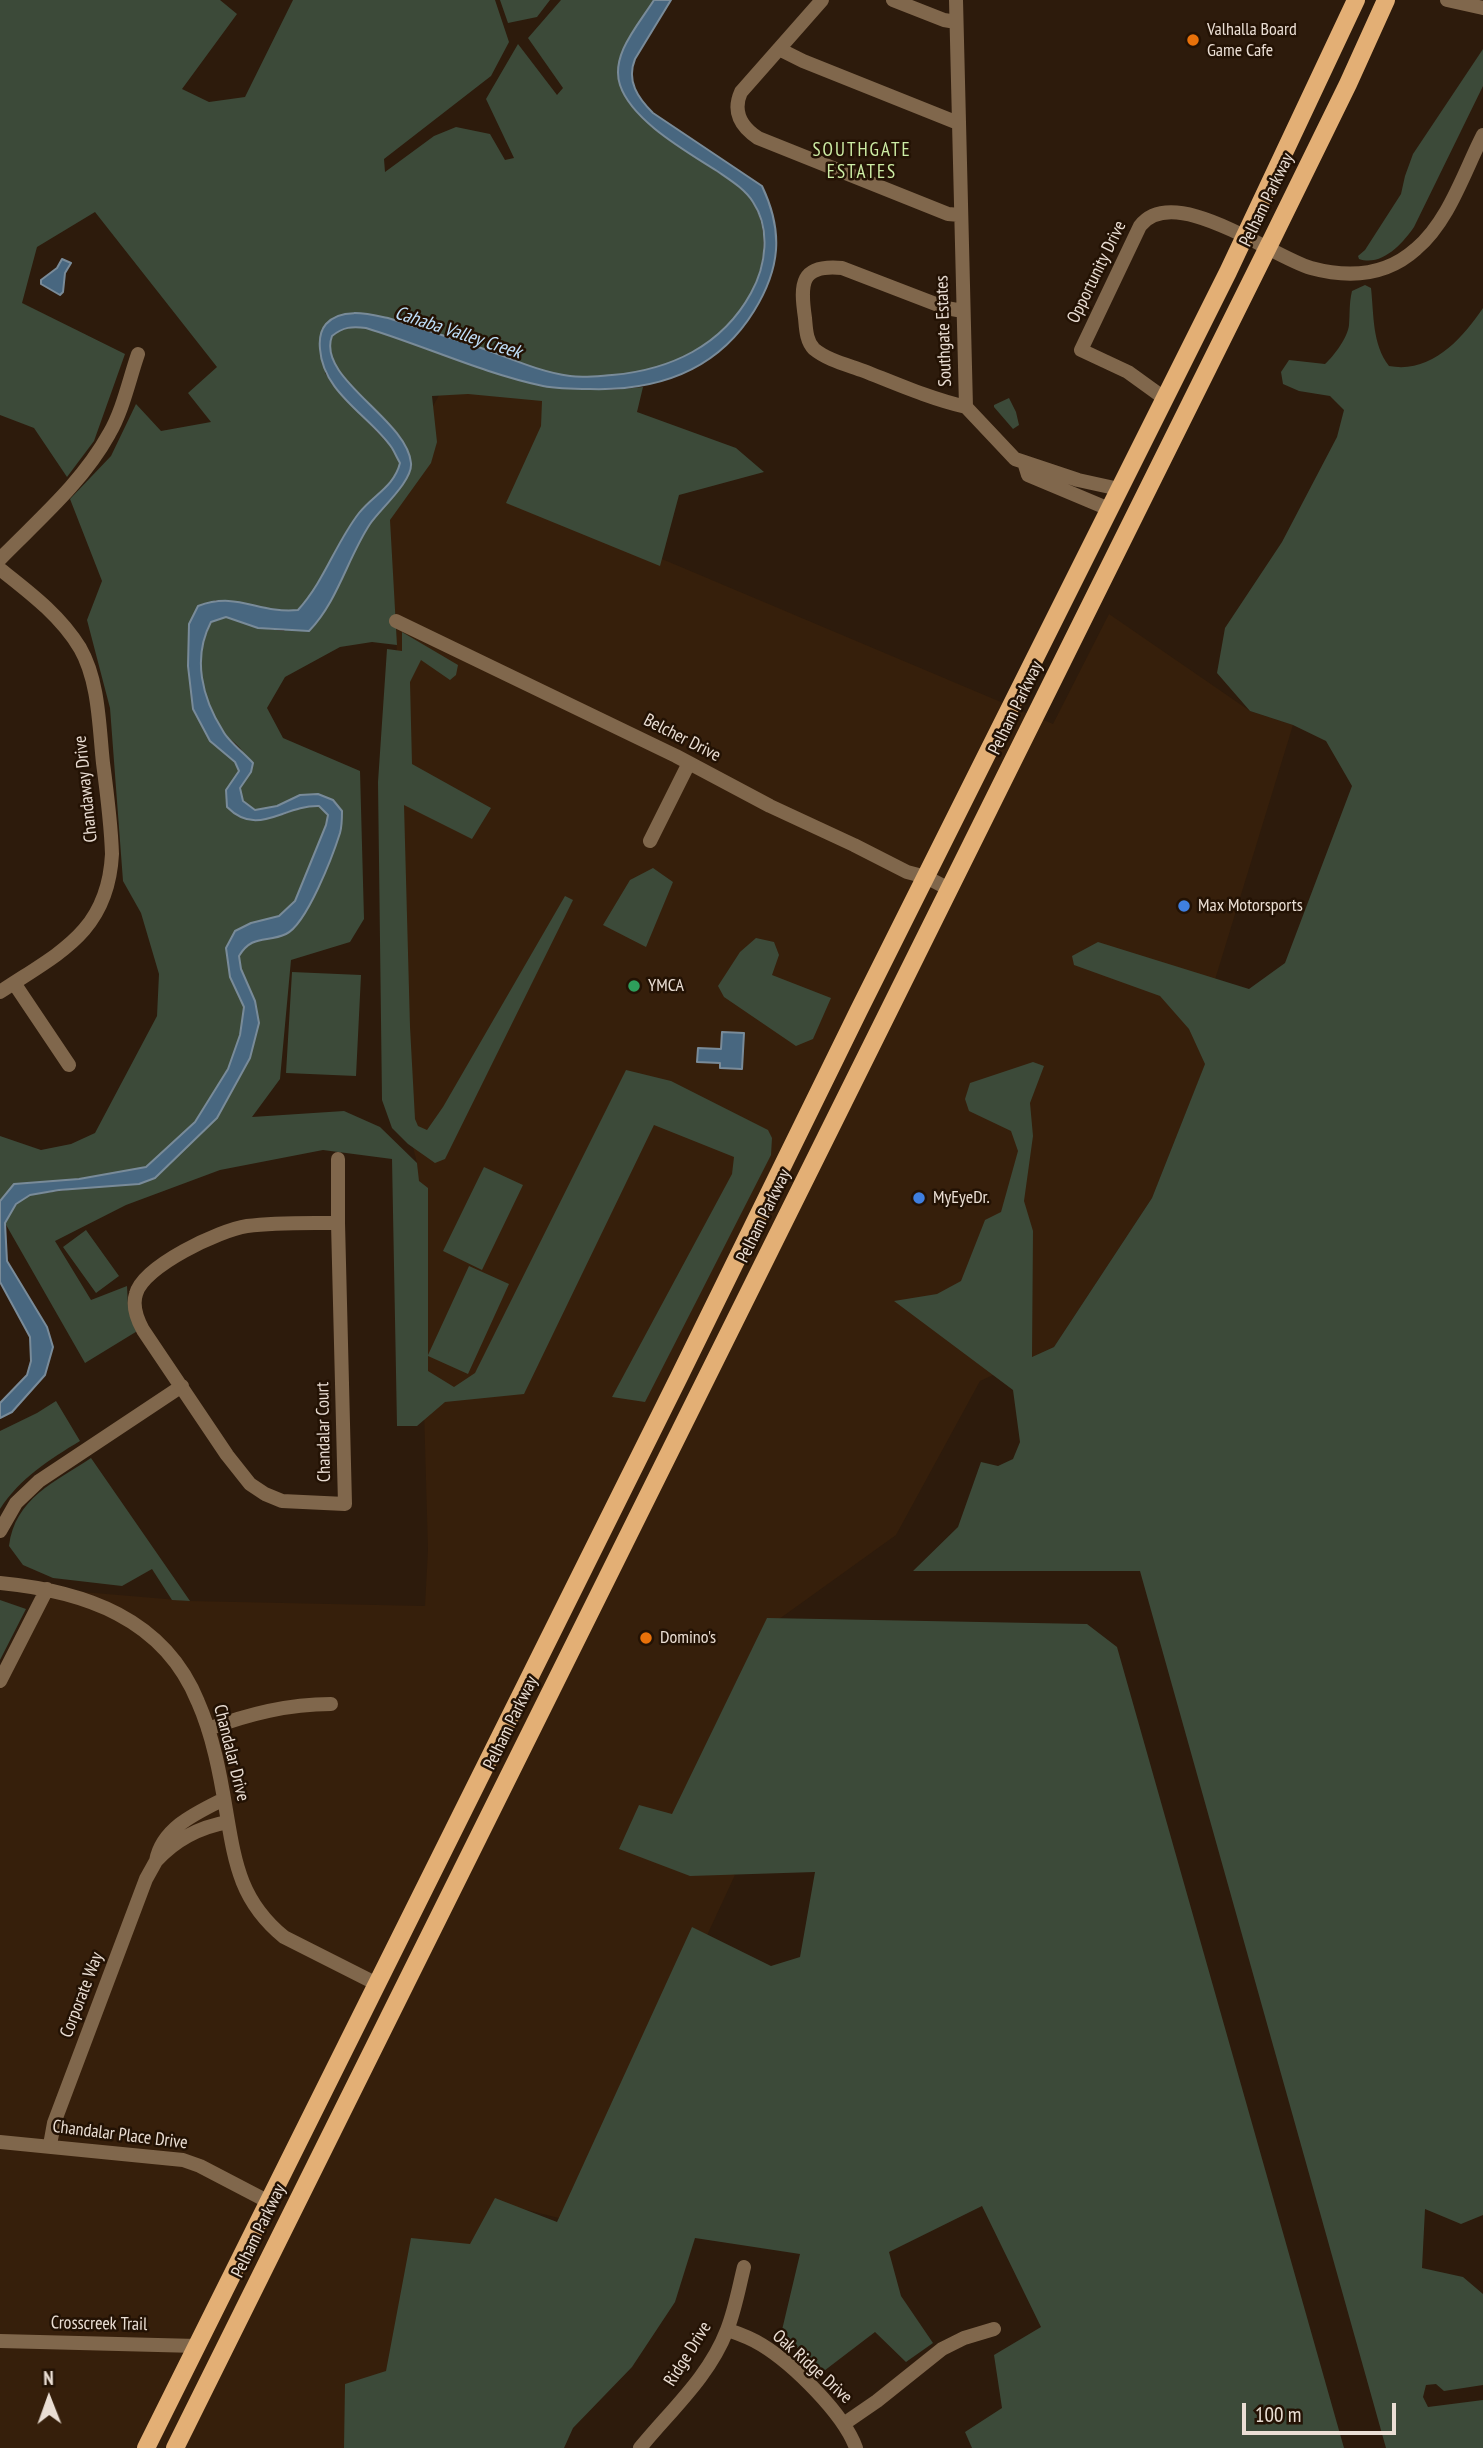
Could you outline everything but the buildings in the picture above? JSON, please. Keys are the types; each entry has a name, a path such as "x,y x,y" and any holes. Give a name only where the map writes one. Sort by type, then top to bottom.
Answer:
{"main road":[{"name":"Pelham Parkway","path":"146,2448 1245,236 1356,0"},
{"name":"Pelham Parkway","path":"175,2448 1267,248 1386,0"},
{"path":"1119,489 1141,500"},
{"path":"997,734 1020,747"},
{"path":"964,802 987,814"},
{"path":"901,929 923,942"},
{"path":"800,1130 828,1135"},
{"path":"653,1428 677,1438"},
{"path":"585,1564 608,1576"},
{"path":"522,1691 546,1702"},
{"path":"406,1926 430,1936"},
{"path":"377,1984 400,1995"},
{"path":"260,2219 282,2232"},
{"path":"197,2346 223,2352"}],"street":[{"path":"822,0 756,74 738,99 739,118 747,131 758,138 897,194 948,214 960,215"},
{"path":"893,0 956,22"},
{"name":"Southgate Estates","path":"956,0 966,407 1015,459 1078,480 1119,489"},
{"path":"1447,0 1483,8"},
{"path":"779,49 958,123"},
{"path":"1245,236 1309,267 1331,272 1356,274 1390,267 1417,249 1440,220 1483,135"},
{"name":"Opportunity Drive","path":"1164,398 1128,372 1081,350 1140,226 1157,214 1176,212 1245,236"},
{"path":"963,311 946,308 842,268 814,270 804,281 802,288 807,335 814,348 833,359 943,402 966,407"},
{"path":"0,559 65,494 95,458 114,425 138,354"},
{"name":"Southgate Estates","path":"1024,462 1028,475 1109,509"},
{"name":"Chandaway Drive","path":"0,569 56,617 81,650 96,702 112,854 108,885 91,922 65,949 0,992"},
{"name":"Belcher Drive","path":"396,621 689,763 770,806 907,872 926,877 949,889"},
{"path":"650,841 689,763"},
{"path":"14,983 69,1065"},
{"name":"Chandalar Court","path":"338,1159 345,1504 291,1503 273,1499 258,1490 227,1455 138,1320 135,1311 136,1292 144,1280 189,1247 227,1230 268,1224 338,1223"},
{"path":"0,1531 16,1503 32,1487 182,1386"},
{"name":"Chandalar Drive","path":"0,1583 47,1589 95,1602 125,1617 153,1639 183,1673 199,1702 208,1729 240,1878 249,1898 271,1926 284,1937 377,1984"},
{"path":"0,1681 47,1589"},
{"path":"208,1729 284,1706 331,1704"},
{"name":"Corporate Way","path":"50,2145 54,2123 162,1843 173,1829 224,1799"},
{"name":"Corporate Way","path":"156,1861 186,1836 203,1828 228,1822"},
{"name":"Chandalar Place Drive","path":"0,2142 183,2160 269,2202"},
{"name":"Ridge Drive","path":"640,2448 698,2381 727,2330 744,2267"},
{"path":"845,2423 942,2349 964,2338 993,2329"},
{"name":"Oak Ridge Drive","path":"727,2330 769,2349 845,2423 856,2448"},
{"name":"Crosscreek Trail","path":"0,2341 197,2346"}],"shaded area":[{"path":"465,348 567,387 515,497 1053,724 1109,614 1250,711 1293,725 1206,1009 1205,1065 1152,1198 1054,1347 980,1381 896,1535 775,1622 675,1833 735,1875 574,2222 500,2203 406,2448 0,2448 0,1686 47,1589 190,1601 425,1606 428,1550 417,1163 408,1128 396,621 383,497"}],"green space":[{"path":"0,0 220,0 237,14 182,89 209,102 245,97 293,0 495,0 509,42 491,76 384,159 385,172 434,136 456,127 490,134 505,160 514,158 486,99 518,44 557,95 563,88 528,38 561,0 654,0 625,47 620,86 706,164 750,197 762,226 763,249 760,271 751,293 739,313 723,331 686,357 630,374 586,377 560,374 475,346 330,319 325,373 391,447 400,463 397,471 388,485 350,525 316,586 298,610 215,600 188,666 193,710 210,741 235,762 239,771 226,790 227,808 283,815 303,806 319,806 328,816 326,825 295,901 279,916 251,923 230,977 244,1007 240,1035 228,1069 196,1122 146,1167 79,1179 15,1184 0,1201 0,1136 41,1150 71,1144 95,1133 157,1016 159,974 141,913 123,881 110,708 87,620 102,581 70,499 111,456 136,404 161,431 211,422 188,393 217,367 95,212 37,247 22,303 125,354 94,441 67,477 34,428 0,415"},
{"path":"500,0 550,0 537,17 508,23"},
{"path":"1483,49 1483,86 1414,227 1398,246 1384,257 1368,261 1359,259 1358,256 1365,250 1401,194 1413,154"},
{"path":"1365,285 1371,288 1379,348 1389,366 1418,365 1444,352 1483,308 1483,2215 1461,2224 1425,2209 1422,2268 1463,2277 1483,2294 1483,2385 1444,2391 1436,2384 1426,2385 1423,2397 1428,2407 1483,2400 1483,2448 1386,2448 1140,1571 913,1571 958,1527 981,1462 998,1466 1013,1459 1020,1442 1013,1390 894,1301 937,1294 961,1281 985,1220 1001,1212 1018,1151 1011,1131 969,1111 965,1099 970,1083 1033,1062 1044,1066 1030,1103 1033,1136 1024,1201 1033,1231 1032,1357 1054,1347 1152,1198 1205,1064 1189,1029 1160,996 1074,965 1072,956 1098,942 1249,989 1285,963 1352,786 1326,741 1293,725 1250,711 1217,673 1225,628 1282,542 1337,437 1344,410 1330,396 1299,391 1283,384 1281,372 1289,360 1325,364 1329,361 1348,330 1352,291"},
{"path":"352,326 577,389 643,387 637,412 736,448 764,472 679,495 660,566 506,503 541,426 542,401 468,394 432,396 437,442 431,463 390,520 397,645 372,642 340,647 285,677 267,708 283,738 360,771 364,919 350,942 291,960 280,1079 252,1117 344,1111 380,1127 417,1163 419,1181 428,1188 428,1355 469,1266 509,1284 468,1374 428,1356 428,1371 454,1387 475,1373 626,1070 671,1081 768,1130 772,1138 771,1155 645,1402 612,1397 732,1174 734,1157 654,1125 524,1394 445,1402 417,1426 397,1426 392,1159 323,1150 220,1170 126,1205 55,1241 91,1300 127,1286 128,1307 139,1330 85,1363 5,1223 16,1204 30,1195 154,1178 217,1118 255,1001 241,969 239,956 249,945 279,937 294,928 310,903 332,857 341,830 342,811 300,795 277,806 255,810 243,801 240,788 251,772 241,749 225,734 216,719 205,692 201,664 202,650 212,622 226,617 258,628 284,631 356,549 370,524 402,484 412,465 406,447 396,431 352,387 334,362 330,349 332,336 339,330"},
{"path":"1009,398 1019,425 1013,429 994,407"},
{"path":"402,632 458,665 456,675 450,680 421,660 410,682 412,764 491,808 472,839 404,805 410,1027 415,1119 418,1126 427,1130 443,1107 565,896 573,900 445,1159 435,1163 408,1144 392,1128 382,1100 378,782 387,649 402,651"},
{"path":"653,868 673,882 646,947 603,925 630,880"},
{"path":"756,938 774,942 779,955 772,975 831,998 813,1039 796,1046 724,997 718,986 740,952"},
{"path":"292,972 361,975 356,1076 286,1073"},
{"path":"484,1167 523,1185 482,1270 443,1251"},
{"path":"86,1230 119,1276 96,1293 63,1247"},
{"path":"56,1401 80,1441 26,1479 0,1509 0,1431"},
{"path":"91,1458 190,1601 172,1600 152,1569 122,1586 53,1578 23,1565 9,1546 19,1515 28,1503"},
{"path":"0,1600 26,1609 0,1660"},
{"path":"767,1618 1087,1624 1117,1647 1344,2448 972,2448 965,2432 1002,2408 994,2355 1041,2327 982,2206 889,2252 901,2296 933,2343 906,2362 875,2332 820,2374 782,2330 800,2254 695,2238 675,2302 632,2367 573,2428 564,2448 344,2448 345,2384 386,2371 411,2238 470,2244 495,2198 557,2222 692,1927 771,1966 800,1957 815,1872 690,1876 619,1849 639,1805 672,1814"}],"water":[{"path":"654,0 671,0 635,59 632,75 635,89 653,113 762,186 774,219 776,235 774,265 763,295 739,332 704,363 662,381 615,389 561,388 520,381 366,328 348,328 332,336 331,352 337,367 395,430 406,447 411,463 407,478 370,524 328,607 309,631 258,628 226,617 211,622 205,636 201,664 205,692 216,718 225,735 253,763 251,772 240,788 243,801 255,810 277,806 300,795 318,794 333,800 342,811 340,833 318,888 294,928 279,937 249,945 239,956 241,969 255,1001 259,1023 250,1058 217,1118 155,1178 139,1184 30,1195 16,1204 5,1223 7,1261 47,1327 53,1347 45,1375 12,1412 0,1418 0,1403 27,1375 31,1361 30,1337 0,1282 0,1201 14,1184 79,1179 146,1167 195,1122 228,1069 240,1035 244,1007 230,977 226,948 235,931 251,923 279,916 295,901 326,825 328,815 319,806 260,820 238,816 227,807 226,790 239,771 235,762 210,741 193,709 188,666 189,624 198,606 225,601 271,609 298,610 316,587 359,513 388,485 397,471 400,463 392,448 348,403 329,378 320,349 320,335 324,327 339,315 372,315 448,337 548,372 591,377 654,368 692,352 710,341 725,327 751,293 760,271 764,247 762,224 753,202 737,185 648,123 626,98 620,85 618,74 622,51"},
{"path":"62,259 71,263 65,273 63,292 60,295 41,284 41,280 57,268"},
{"path":"722,1032 744,1033 742,1069 720,1068 720,1063 697,1062 698,1048 721,1049"}],"place":[{"name":"Valhalla Board Game Cafe","path":"1193,40"},
{"name":"Max Motorsports","path":"1184,906"},
{"name":"YMCA","path":"634,986"},
{"name":"MyEyeDr.","path":"919,1198"},
{"name":"Domino's","path":"646,1638"}],"district":[{"name":"SOUTHGATE ESTATES","path":"862,162"}],"water label":[{"name":"Cahaba Valley Creek","path":"458,333"}]}
